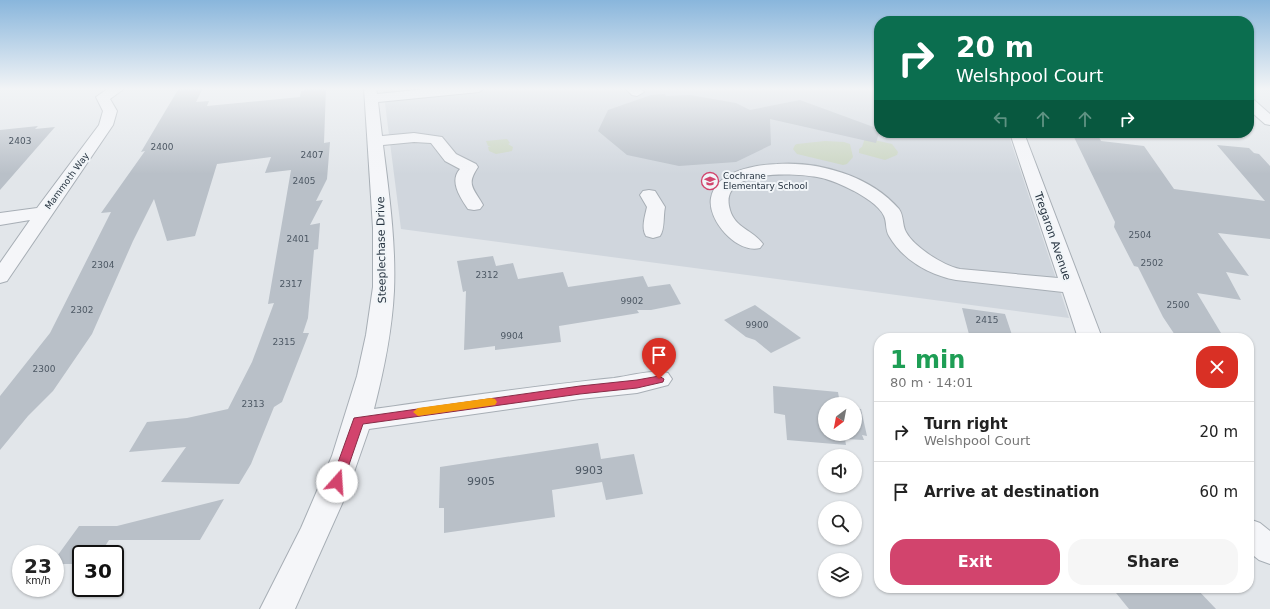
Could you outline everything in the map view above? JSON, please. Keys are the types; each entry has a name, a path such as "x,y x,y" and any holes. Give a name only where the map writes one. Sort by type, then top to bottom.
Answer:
{"street":[{"name":"Mammoth Way","path":"0,277 35,229 43,213 54,200 106,125 110,116"},
{"name":"Steeplechase Drive","path":"277,609 306,553 337,482 358,420 377,346 383,292 382,210 373,116"},
{"path":"375,142 423,136 437,140 443,151 453,161 470,167 463,175 462,181 474,205"},
{"name":"Tregaron Avenue","path":"1019,138 1088,333"},
{"path":"753,244 734,231 723,218 719,204 720,192 730,181 751,172 779,169 807,170 833,176 856,185 874,196 893,214 897,232 909,247 928,264 947,272 1071,286"},
{"path":"649,195 656,207 653,220 653,232"},
{"path":"0,219 43,213"},
{"path":"358,420 580,390 637,384 659,379"},
{"path":"1254,537 1270,550"}],"shaded area":[{"name":"Cochrane Elementary School","path":"387,116 874,116 874,138 1010,138 1069,318 401,229"}],"green space":[{"path":"865,138 892,144 898,152 897,155 885,160 859,153 859,149 862,147"},
{"path":"507,139 510,143 508,144 513,147 512,151 496,154 489,151 488,147 491,146 488,146 486,141"},
{"path":"825,141 844,142 850,144 853,157 847,164 843,165 797,154 793,149 797,144"}],"building":[{"path":"162,116 325,116 324,143 330,142 327,179 316,201 323,200 310,225 320,223 318,249 314,250 308,318 303,333 309,333 282,402 274,407 251,464 239,484 161,482 186,447 129,452 147,422 187,418 228,409 252,362 274,303 268,304 291,170 265,173 271,157 217,164 195,236 167,241 154,199 133,241 92,334 53,391 28,416 0,450 0,396 50,333 111,212 101,213 145,151 141,152"},
{"name":"Cochrane Elementary School","path":"605,116 845,116 874,127 874,138 878,138 876,143 770,119 771,145 736,162 679,166 627,155 598,131"},
{"path":"38,126 35,129 55,127 0,190 0,130"},
{"path":"1074,138 1100,138 1101,141 1144,146 1174,189 1265,201 1217,145 1249,148 1254,153 1259,154 1270,166 1270,239 1218,233 1249,276 1226,272 1241,300 1197,293 1221,333 1174,333 1163,317 1138,267 1134,266 1114,227 1115,222"},
{"path":"493,256 496,266 513,263 518,279 563,272 568,287 643,276 648,287 670,284 681,304 651,310 637,310 639,313 559,326 561,342 495,350 495,346 464,350 466,291 463,292 457,261"},
{"path":"755,305 801,338 771,353 755,340 746,337 724,320"},
{"path":"962,308 1005,314 1011,333 969,333"},
{"path":"773,386 838,392 839,397 818,397 818,441 845,441 846,445 787,440 785,415 774,413"},
{"path":"862,414 867,436 862,435"},
{"path":"598,443 601,459 634,454 643,494 606,500 602,482 552,490 555,517 444,533 444,508 439,508 440,467"},
{"path":"224,499 200,540 109,540 106,545 72,545 72,564 64,564 64,547 79,526 117,526"},
{"path":"1116,593 1201,593 1216,609 1129,609"}],"slow traffic":[{"path":"418,412 491,402"}],"place":[{"name":"Cochrane Elementary School","path":"710,181"}],"route":[{"path":"337,482 358,420 580,390 637,384 659,379"}]}
